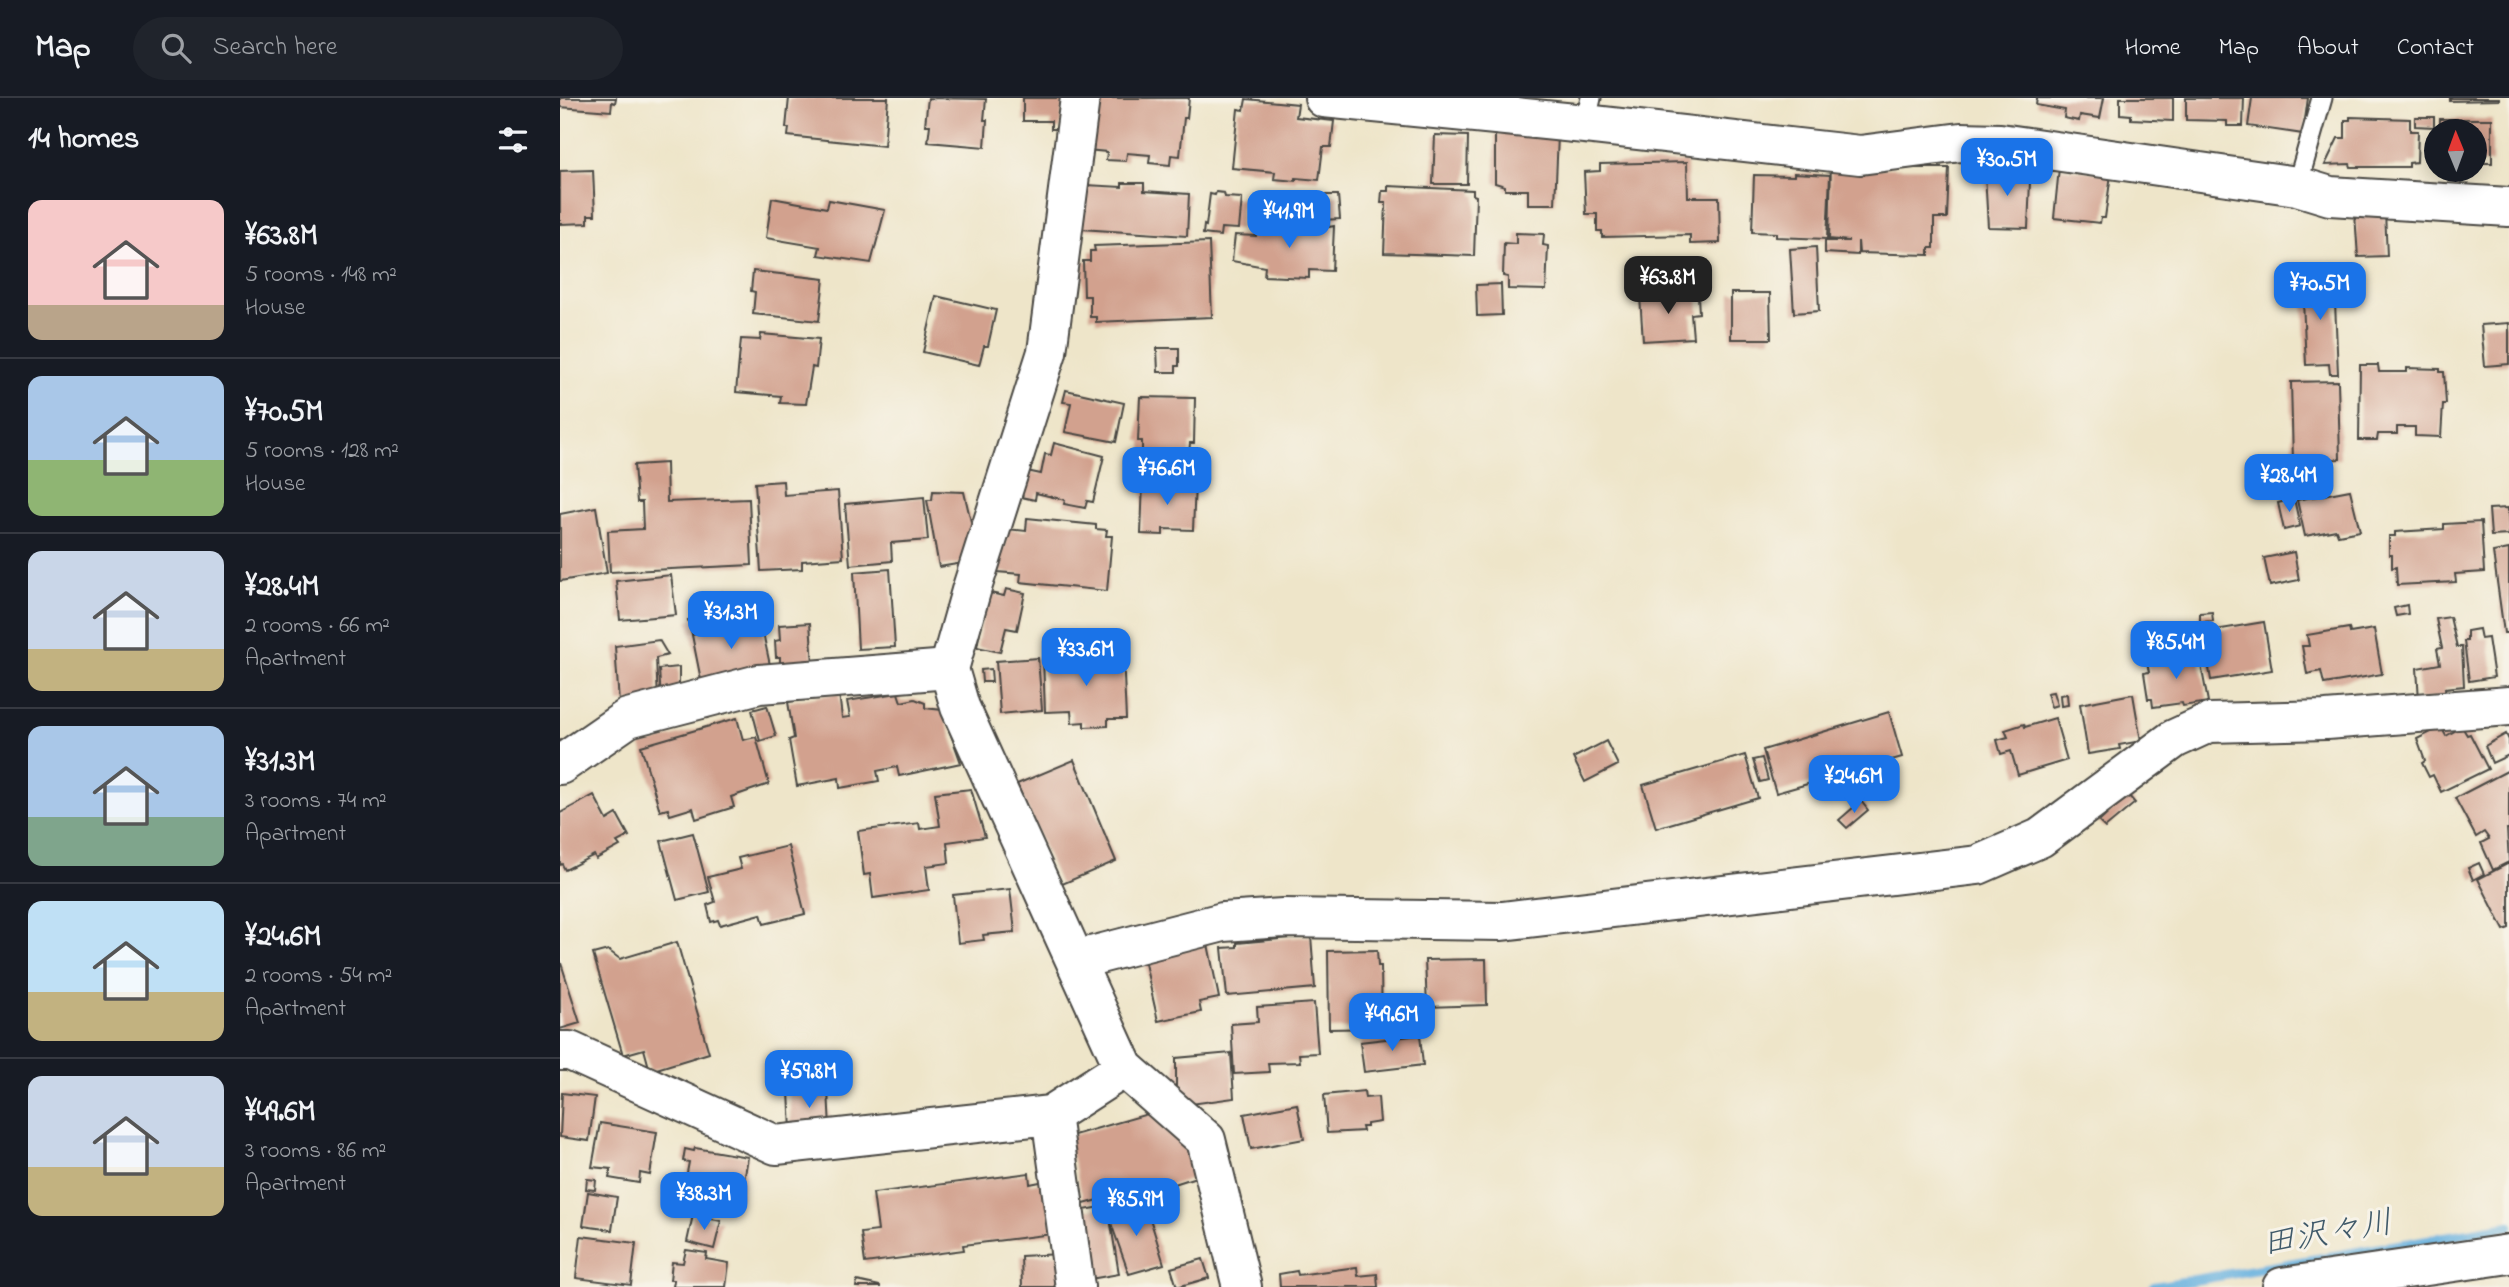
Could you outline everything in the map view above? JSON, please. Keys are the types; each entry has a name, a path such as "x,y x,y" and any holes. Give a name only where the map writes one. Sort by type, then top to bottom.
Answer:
{"street":[{"path":"1080,98 1048,352 971,591 949,669 960,707 1125,1068 1206,1140 1242,1287"},
{"path":"1324,98 1588,111 1860,155 1961,142 2000,143 2297,186 2330,196 2509,207"},
{"path":"560,765 628,718 759,684 949,669"},
{"path":"1076,960 1223,922 1283,918 1502,920 1978,865 2040,838 2174,739 2209,723 2326,720 2509,706"},
{"path":"560,1051 570,1051 776,1145 1051,1115 1125,1068"},
{"path":"1051,1115 1074,1287"},
{"path":"2283,1287 2509,1254"}],"lane":[{"path":"2297,186 2322,98"}],"building":[{"path":"560,98 616,98 615,103 612,102 611,111 560,107"},
{"path":"789,98 888,98 884,146 788,136 789,128 786,128"},
{"path":"928,98 986,99 985,147 928,142 930,125 925,125"},
{"path":"1023,98 1064,98 1060,129 1051,129 1051,121 1023,121"},
{"path":"1092,98 1189,98 1180,156 1171,155 1170,165 1149,163 1150,155 1127,153 1126,161 1106,160 1107,152 1087,150"},
{"path":"2037,98 2104,98 2100,118 2080,115 2079,121 2064,118 2065,110 2036,105"},
{"path":"2120,98 2173,98 2173,121 2131,119 2131,115 2120,114"},
{"path":"2186,98 2244,98 2243,126 2227,126 2227,121 2186,120"},
{"path":"2252,98 2308,98 2303,134 2248,126"},
{"path":"2450,98 2499,98 2499,100 2450,101"},
{"path":"1246,99 1298,104 1296,117 1334,121 1331,147 1323,147 1319,180 1274,179 1275,172 1232,168 1238,109 1244,110"},
{"path":"2350,117 2410,119 2410,131 2418,131 2417,162 2409,163 2409,167 2325,165 2338,138 2345,138 2345,120 2350,120"},
{"path":"2415,117 2434,117 2424,119 2424,126 2415,126"},
{"path":"2487,119 2492,119 2492,163 2487,163"},
{"path":"1503,124 1558,135 1555,204 1528,204 1528,190 1505,190 1505,186 1495,183 1495,135 1503,135"},
{"path":"1435,135 1468,136 1467,184 1433,184"},
{"path":"1687,162 1688,197 1719,197 1720,243 1690,244 1690,235 1602,237 1602,231 1597,231 1597,214 1586,214 1584,172 1600,171 1600,164"},
{"path":"1831,164 1865,168 1949,168 1947,218 1934,218 1934,248 1929,248 1929,255 1859,253 1858,241 1858,255 1825,253 1825,241 1849,241 1829,239"},
{"path":"1990,165 2009,165 2009,171 2026,170 2027,181 2030,181 2028,228 1988,227 1985,173 1991,172"},
{"path":"2059,168 2111,174 2105,218 2101,218 2100,223 2054,218"},
{"path":"593,170 595,215 588,215 588,223 560,224 560,171"},
{"path":"1794,173 1830,175 1827,239 1776,237 1776,233 1752,232 1754,175 1794,176"},
{"path":"1122,183 1144,183 1144,191 1189,194 1187,236 1081,229 1086,185 1122,187"},
{"path":"1388,186 1473,190 1473,195 1476,196 1474,256 1384,253 1386,203 1381,203 1382,191 1388,191"},
{"path":"1216,192 1224,193 1225,197 1242,198 1239,229 1221,228 1220,236 1203,234 1210,194 1215,195"},
{"path":"1319,195 1338,195 1340,219 1321,220"},
{"path":"772,198 827,208 829,200 885,210 871,263 818,255 820,247 766,238"},
{"path":"2385,212 2387,256 2358,257 2355,214"},
{"path":"1295,221 1328,223 1329,227 1334,226 1332,271 1309,270 1309,278 1264,276 1265,267 1232,261 1235,235 1256,236 1256,233 1263,234 1264,231 1294,233"},
{"path":"1516,233 1544,234 1543,245 1548,246 1546,290 1508,289 1508,277 1503,276 1504,243 1516,244"},
{"path":"1209,242 1212,317 1096,322 1096,317 1090,317 1090,296 1084,296 1083,261 1090,261 1090,251 1095,251 1094,246"},
{"path":"1816,247 1819,311 1794,313 1790,249"},
{"path":"753,271 824,279 819,321 753,314"},
{"path":"2312,275 2334,278 2338,374 2330,374 2329,364 2306,365 2302,279 2313,278"},
{"path":"1501,284 1502,315 1477,316 1476,285"},
{"path":"1689,292 1689,297 1698,296 1699,313 1691,314 1693,338 1643,341 1640,296"},
{"path":"1731,293 1770,293 1771,339 1731,339"},
{"path":"936,296 996,310 988,346 984,346 979,365 923,352"},
{"path":"2509,323 2509,364 2485,366 2481,325"},
{"path":"761,334 819,339 816,368 812,367 806,404 780,403 781,396 736,392 741,339 760,340"},
{"path":"1157,348 1179,348 1179,366 1176,366 1176,372 1158,372"},
{"path":"2360,365 2378,365 2379,372 2407,372 2407,368 2440,369 2440,372 2444,372 2446,404 2443,404 2441,437 2415,436 2415,427 2397,427 2397,434 2378,434 2377,440 2359,440"},
{"path":"2338,381 2340,459 2293,461 2291,382"},
{"path":"1066,390 1124,403 1116,442 1065,432 1071,403 1063,402"},
{"path":"1140,397 1195,398 1194,443 1190,443 1189,454 1142,454 1142,441 1138,441"},
{"path":"1054,443 1104,456 1093,502 1087,501 1085,508 1064,504 1065,500 1036,493 1035,500 1012,495 1017,469 1041,474 1045,454 1051,455"},
{"path":"666,463 667,502 749,499 752,565 610,572 608,531 643,529 642,502 637,502 634,465"},
{"path":"783,481 784,495 838,491 843,558 802,561 802,569 761,571 755,483"},
{"path":"1143,482 1195,483 1193,530 1163,529 1163,535 1141,534"},
{"path":"2350,490 2360,531 2338,535 2336,530 2305,536 2297,500"},
{"path":"933,491 964,492 976,543 975,561 939,567 927,500 932,500"},
{"path":"924,497 928,540 891,543 892,561 850,565 845,504"},
{"path":"2294,499 2300,526 2284,530 2278,503"},
{"path":"596,507 607,573 560,581 560,514"},
{"path":"2508,508 2509,535 2491,536 2489,509"},
{"path":"1027,518 1096,525 1096,529 1107,530 1106,536 1112,536 1107,591 1020,582 1021,574 997,572 1000,547 1005,548 1007,529 1026,531"},
{"path":"2481,522 2484,572 2455,574 2456,582 2397,585 2396,567 2392,568 2392,555 2389,555 2389,536 2395,536 2395,532 2444,529 2444,524"},
{"path":"2509,549 2509,633 2504,633 2493,552"},
{"path":"2294,552 2299,580 2270,586 2264,558"},
{"path":"890,569 895,647 858,649 854,572"},
{"path":"671,575 676,615 620,620 616,581"},
{"path":"1006,589 1025,593 1017,630 1006,628 1000,652 977,647 990,593 1004,596"},
{"path":"722,592 725,607 697,613 694,598"},
{"path":"2407,605 2408,614 2396,616 2394,608"},
{"path":"730,611 733,624 692,634 688,620"},
{"path":"2212,612 2213,621 2200,622 2200,613"},
{"path":"2450,617 2457,647 2462,647 2464,686 2445,688 2446,697 2419,700 2417,668 2440,664 2437,649 2442,648 2436,619"},
{"path":"760,619 770,665 702,685 692,635"},
{"path":"2264,622 2272,670 2211,680 2203,632"},
{"path":"810,623 813,664 780,666 780,657 776,657 775,641 780,640 779,625"},
{"path":"2349,628 2350,633 2374,629 2382,674 2324,684 2321,671 2307,674 2302,646 2309,646 2307,635"},
{"path":"2479,629 2481,639 2488,638 2494,677 2469,681 2464,641 2467,641 2467,631"},
{"path":"659,640 668,655 656,658 658,699 619,703 615,646"},
{"path":"1123,654 1126,719 1108,719 1108,726 1084,727 1084,722 1072,723 1071,711 1045,712 1043,658"},
{"path":"2176,654 2177,658 2199,654 2208,702 2153,707 2152,699 2148,699 2144,673 2149,672 2146,659"},
{"path":"1038,658 1042,710 1000,714 996,661"},
{"path":"679,667 679,695 661,700 659,669"},
{"path":"991,669 992,682 982,682 981,670"},
{"path":"2053,692 2057,705 2051,707 2047,693"},
{"path":"839,693 842,718 850,717 847,701 898,693 901,702 915,699 925,703 925,708 942,710 961,763 899,776 897,767 877,771 879,781 840,788 839,778 797,786 789,740 794,738 788,702"},
{"path":"2067,694 2068,705 2061,706 2060,695"},
{"path":"2133,694 2141,741 2119,745 2120,749 2088,754 2080,704"},
{"path":"767,706 776,736 760,741 752,710"},
{"path":"1889,712 1902,757 1776,793 1763,750"},
{"path":"737,718 743,740 756,737 769,784 731,797 734,807 696,819 693,808 670,815 668,809 660,811 641,746"},
{"path":"2055,718 2067,760 2018,775 2011,751 2001,754 1997,740 2008,737 2005,730"},
{"path":"2441,727 2446,736 2462,727 2467,735 2470,734 2488,769 2441,792 2433,775 2429,777 2422,763 2425,761 2417,739"},
{"path":"2506,734 2509,740 2509,755 2492,763 2485,746"},
{"path":"1606,741 1618,765 1585,782 1573,758"},
{"path":"1745,755 1758,798 1656,828 1643,785"},
{"path":"1762,758 1768,780 1760,782 1753,760"},
{"path":"1074,760 1116,861 1060,885 1017,784"},
{"path":"2509,770 2509,862 2493,870 2481,843 2489,839 2484,832 2476,837 2455,798"},
{"path":"971,789 985,837 947,842 949,863 926,866 929,890 873,898 870,874 864,875 858,831 919,823 920,829 940,826 935,793"},
{"path":"594,795 607,820 617,814 629,836 617,842 620,846 596,859 594,855 565,870 562,864 560,865 560,813"},
{"path":"2128,795 2135,803 2105,828 2099,822"},
{"path":"1861,801 1868,810 1847,828 1839,820"},
{"path":"693,833 709,892 677,900 661,841"},
{"path":"788,846 805,914 764,924 761,914 720,925 718,920 711,922 707,905 715,902 708,877 741,869 738,858"},
{"path":"2479,863 2484,874 2473,880 2468,868"},
{"path":"2509,863 2509,928 2504,930 2478,879"},
{"path":"1010,889 1015,932 983,935 984,940 958,943 953,895"},
{"path":"1311,936 1315,988 1227,996 1222,948 1237,947 1237,943"},
{"path":"677,942 709,1053 650,1071 644,1049 623,1055 593,954 608,950 620,959"},
{"path":"1208,944 1219,998 1199,1002 1201,1012 1158,1021 1144,959"},
{"path":"1377,950 1378,966 1381,966 1382,1028 1329,1029 1328,951"},
{"path":"1486,959 1487,1005 1427,1007 1425,960"},
{"path":"560,964 580,1023 560,1029"},
{"path":"1314,1003 1318,1053 1299,1054 1300,1062 1268,1063 1269,1072 1234,1074 1231,1024 1258,1022 1257,1007"},
{"path":"1420,1035 1423,1065 1364,1072 1360,1042"},
{"path":"1231,1053 1234,1098 1191,1104 1176,1094 1176,1058"},
{"path":"828,1090 830,1128 791,1130 789,1092"},
{"path":"1364,1091 1365,1098 1378,1097 1380,1122 1367,1124 1367,1127 1362,1127 1363,1131 1327,1133 1324,1095"},
{"path":"562,1093 595,1097 589,1141 560,1137"},
{"path":"1297,1104 1304,1139 1251,1149 1244,1114"},
{"path":"1151,1113 1190,1149 1199,1176 1159,1189 1157,1184 1084,1204 1067,1137"},
{"path":"600,1123 657,1132 650,1175 640,1173 639,1183 609,1178 611,1169 592,1167"},
{"path":"695,1148 748,1157 741,1199 687,1190 689,1162 683,1161 685,1149 694,1151"},
{"path":"1029,1173 1030,1184 1045,1181 1053,1234 963,1245 964,1250 865,1263 861,1233 878,1231 873,1193"},
{"path":"587,1179 596,1180 595,1190 586,1189"},
{"path":"588,1192 617,1197 612,1230 583,1226"},
{"path":"1135,1201 1139,1214 1148,1212 1164,1264 1129,1274 1108,1209"},
{"path":"1108,1206 1119,1274 1090,1279 1078,1211"},
{"path":"693,1215 721,1221 714,1249 687,1242"},
{"path":"581,1236 636,1243 631,1285 576,1278"},
{"path":"686,1250 707,1253 706,1259 729,1263 726,1287 673,1287 674,1280 670,1280 672,1262 683,1263"},
{"path":"1060,1254 1062,1287 1022,1287 1021,1256"},
{"path":"1203,1259 1209,1278 1177,1287 1171,1268"},
{"path":"1357,1267 1358,1276 1377,1274 1378,1287 1280,1287 1279,1274 1297,1271 1298,1275"},
{"path":"857,1281 880,1286 880,1287 856,1287"}],"waterway":[{"name":"田沢々川","path":"2154,1287 2509,1226"}]}
